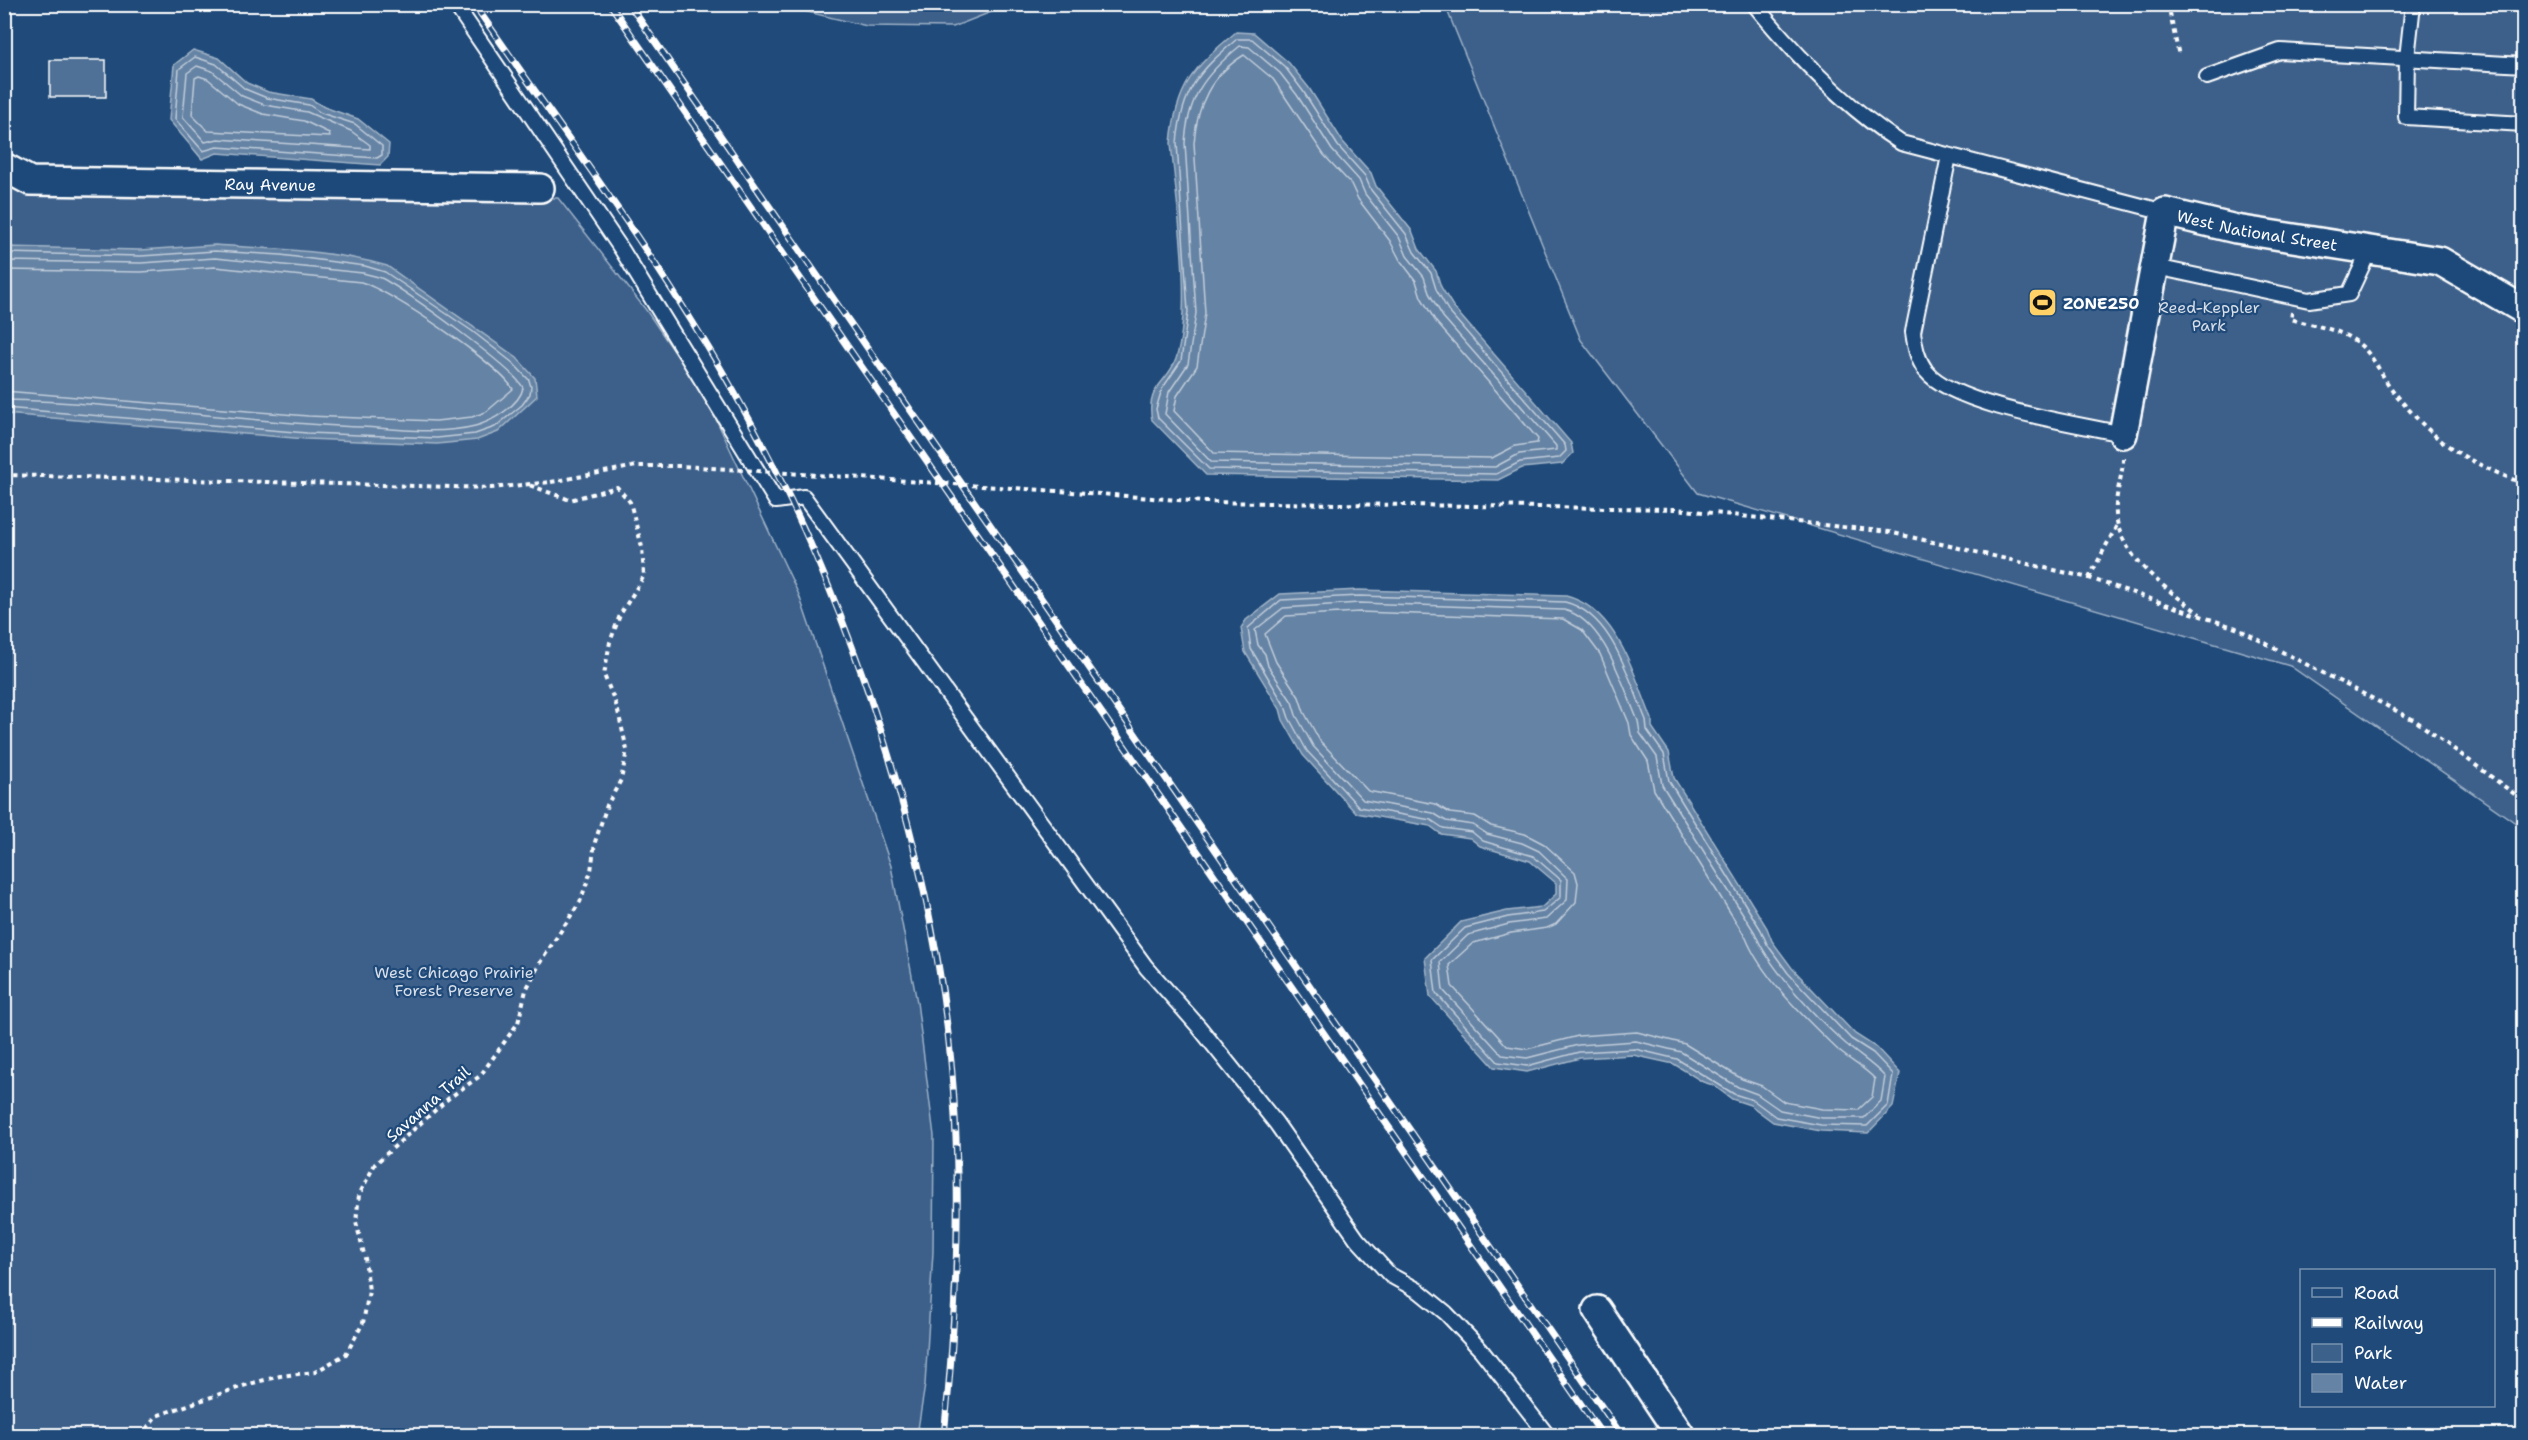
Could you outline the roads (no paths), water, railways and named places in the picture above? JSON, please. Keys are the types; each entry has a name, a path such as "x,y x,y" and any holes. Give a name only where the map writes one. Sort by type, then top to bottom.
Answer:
{"street":[{"name":"Ray Avenue","path":"4,167 30,181 540,188"},
{"name":"West National Street","path":"2123,434 2165,212 2236,229 2440,261 2523,310"},
{"path":"1597,1310 1681,1436"}],"lane":[{"path":"455,4 622,250 776,501 804,497 1146,967 1199,1027 1276,1124 1357,1239 1390,1275 1419,1291 1446,1312 1481,1350 1548,1436"},
{"path":"1754,4 1795,55 1871,123 1901,143 2165,212"},
{"path":"2413,4 2407,58 2406,117 2523,124"},
{"path":"2207,77 2280,51 2523,64"},
{"path":"1949,156 1913,332 1916,353 1927,372 1945,386 1971,398 2123,434"},
{"path":"2156,267 2309,300 2349,294 2370,249"}],"water":[{"path":"1236,32 1254,33 1289,63 1309,88 1343,142 1371,173 1376,186 1412,231 1419,249 1436,271 1441,287 1454,308 1571,443 1573,453 1562,464 1522,468 1498,480 1206,475 1152,420 1151,409 1154,393 1176,359 1183,311 1182,253 1171,143 1173,123 1182,92 1189,80 1208,57"},
{"path":"193,50 219,58 247,83 268,92 311,99 324,107 358,119 389,144 388,157 380,165 217,153 202,159 169,120 174,65"},
{"path":"215,245 323,253 387,266 517,358 535,378 537,396 498,432 477,440 437,444 306,439 5,414 5,247 141,250"},
{"path":"1359,590 1566,596 1584,603 1599,615 1622,646 1631,665 1652,719 1652,727 1669,752 1674,778 1767,928 1772,941 1792,968 1855,1034 1877,1048 1900,1073 1893,1107 1868,1133 1821,1131 1773,1122 1750,1105 1732,1099 1713,1085 1703,1082 1674,1064 1633,1055 1580,1058 1527,1072 1494,1067 1430,996 1425,958 1461,922 1507,911 1542,907 1556,894 1556,883 1530,861 1480,846 1470,838 1441,834 1430,826 1356,813 1303,755 1283,720 1280,709 1245,652 1241,628 1246,620 1280,594"}],"railway":[{"path":"474,4 642,244 674,292 734,392 777,473 817,560 853,650 885,742 911,837 932,931 947,1025 955,1117 956,1276 944,1436"},
{"path":"610,4 1603,1436"},
{"path":"629,4 1622,1436"}],"place":[{"name":"ZONE250","path":"2042,303"}],"park label":[{"name":"Reed-Keppler Park","path":"2209,316"},
{"name":"West Chicago Prairie Forest Preserve","path":"454,981"}]}
